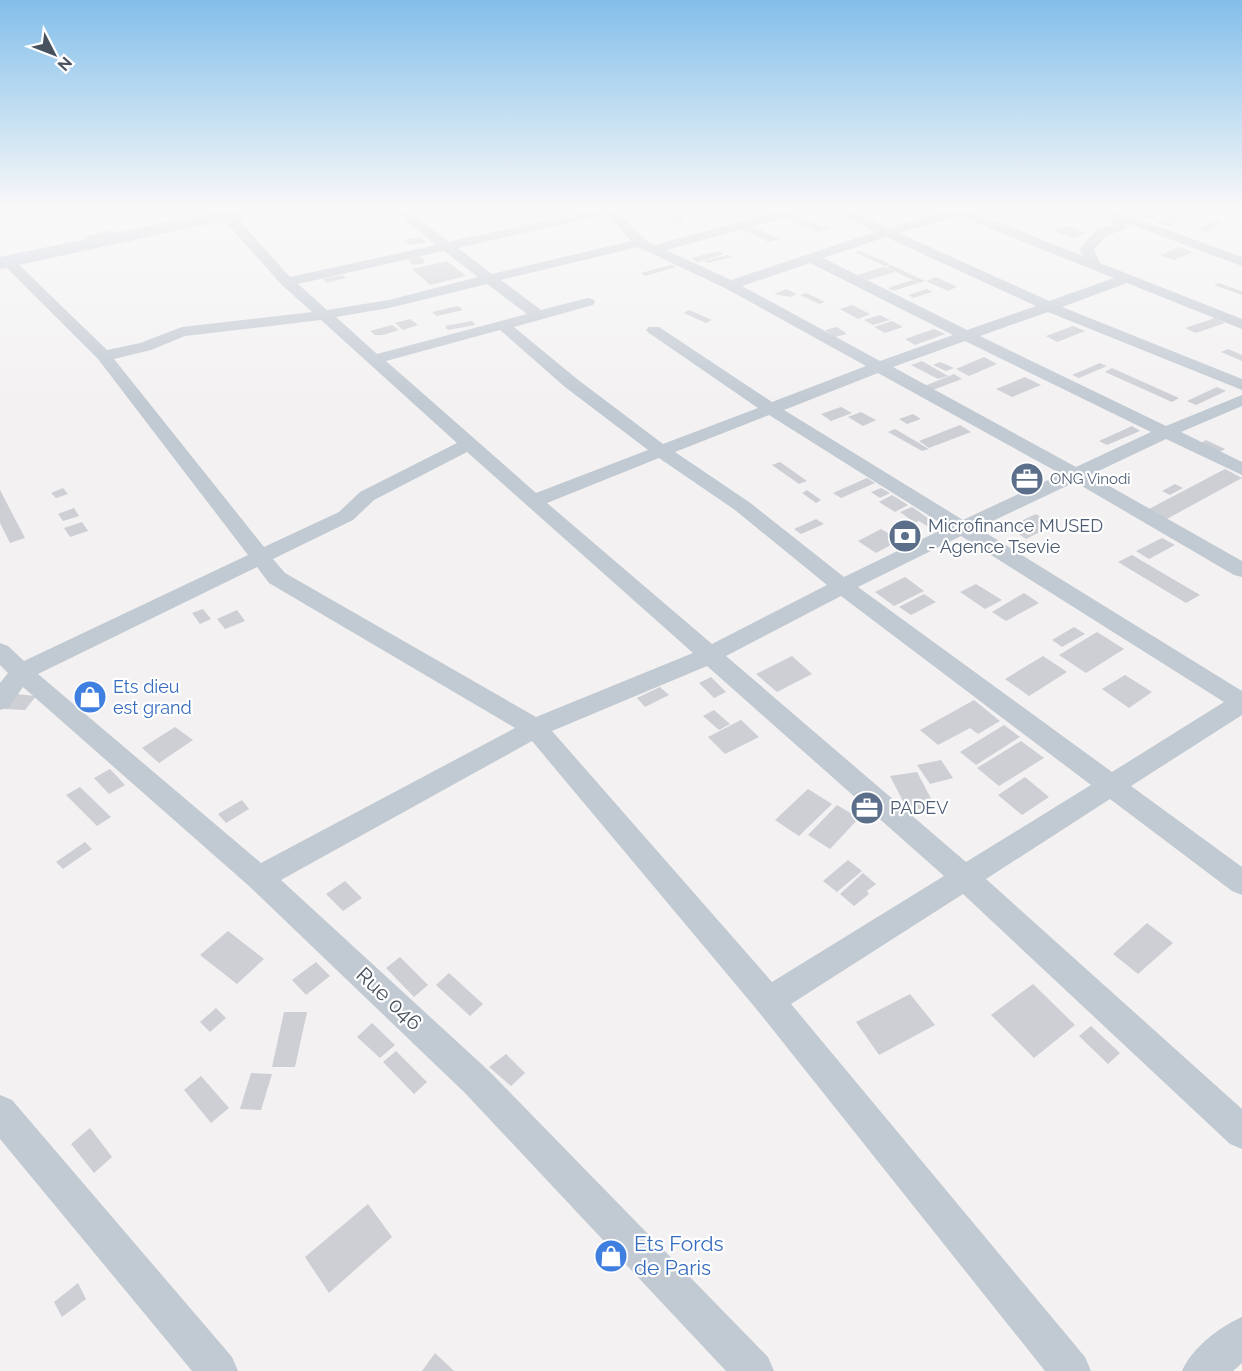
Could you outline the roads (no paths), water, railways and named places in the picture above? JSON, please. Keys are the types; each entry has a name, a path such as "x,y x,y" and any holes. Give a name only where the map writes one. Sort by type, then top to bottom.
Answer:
{"street":[{"path":"17,275 104,356 277,578 534,728 769,1001 1071,1371"},
{"path":"281,275 533,501 964,878 1242,1132"},
{"path":"287,282 318,275"},
{"path":"485,275 539,316"},
{"path":"104,356 145,347 182,332 323,315 389,304 505,275"},
{"path":"709,275 1075,474 1242,570"},
{"path":"730,285 760,275"},
{"path":"846,275 1164,433 1242,469"},
{"path":"981,275 1050,307 1242,385"},
{"path":"1116,275 1242,324"},
{"path":"533,501 878,368 1126,279"},
{"path":"374,360 588,302"},
{"path":"504,326 571,383 661,451 742,506 842,586 1242,883"},
{"path":"654,330 771,409 964,527 1242,703 769,1001"},
{"path":"259,878 534,728 710,654 842,586 1075,474 1242,400"},
{"path":"0,701 10,662 259,556 345,516 367,496 469,444"},
{"name":"Rue 046","path":"10,662 259,878 477,1082 754,1371"},
{"path":"0,1112 218,1371"},
{"path":"1202,1371 1242,1337"}],"place":[{"name":"ONG Vinodi","path":"1027,479"},
{"name":"Microfinance MUSED - Agence Tsevie","path":"905,536"},
{"name":"Ets dieu est grand","path":"90,697"},
{"name":"PADEV","path":"867,808"},
{"name":"Ets Fords de Paris","path":"611,1256"}]}
